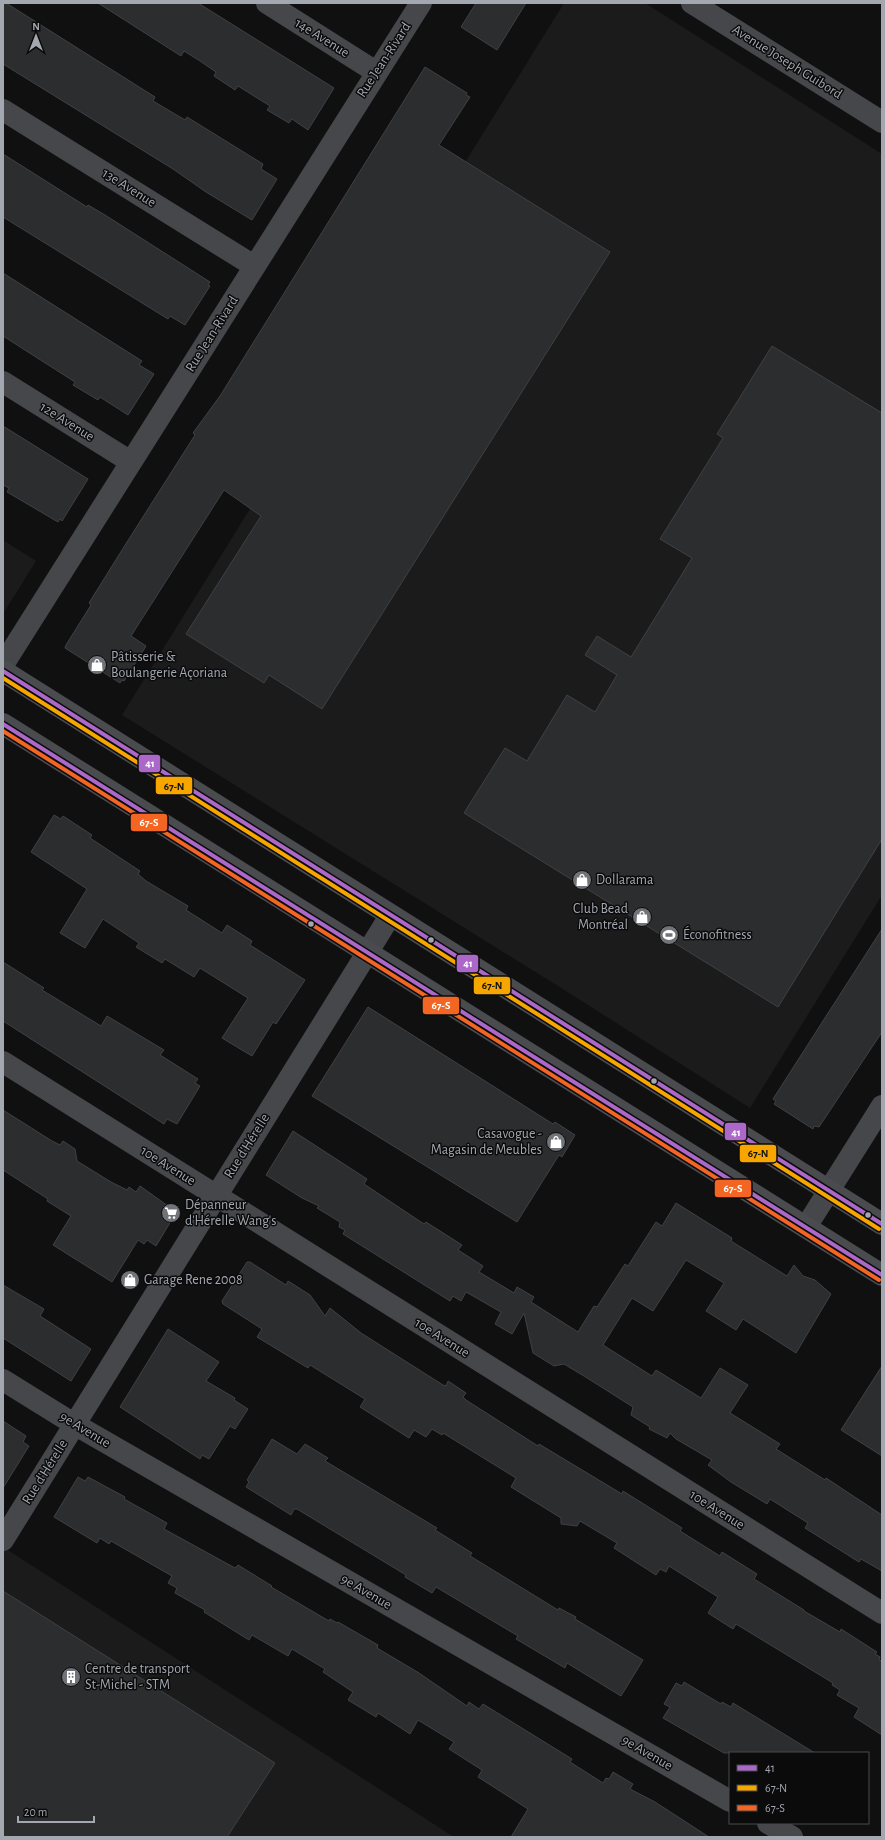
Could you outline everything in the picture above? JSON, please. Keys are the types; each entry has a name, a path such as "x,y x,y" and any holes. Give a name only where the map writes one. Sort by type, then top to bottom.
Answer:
{"main road":[{"path":"3,671 390,916 882,1224"},
{"path":"3,724 882,1275"}],"street":[{"name":"14e Avenue","path":"267,3 376,72"},
{"name":"Rue Jean-Rivard","path":"3,666 376,72 421,3"},
{"name":"Avenue Joseph Guibord","path":"692,3 882,122"},
{"name":"13e Avenue","path":"3,110 254,266"},
{"name":"12e Avenue","path":"3,382 131,462"},
{"name":"Rue d'Hérelle","path":"3,1540 390,916"},
{"name":"10e Avenue","path":"3,1062 882,1613"},
{"path":"806,1228 882,1106"},
{"name":"9e Avenue","path":"3,1380 74,1424 729,1800"},
{"path":"770,1824 792,1837"}],"shaded area":[{"path":"564,3 645,3 882,154 882,895 750,1108 558,986 122,715"},
{"path":"3,540 36,561 3,614"},
{"name":"Centre de transport St-Michel - STM","path":"3,1547 454,1837 3,1837"}],"building":[{"path":"3,3 6,3 155,97 153,101 185,120 187,117 263,164 261,169 277,179 252,220 206,192 173,169 3,64"},
{"path":"98,3 198,3 334,88 308,130 292,119 289,123 267,110 270,106 238,86 235,90 214,76 216,72 200,61 184,51 181,56"},
{"path":"476,3 526,3 497,50 461,27"},
{"path":"425,67 467,93 466,95 470,97 439,145 610,252 322,709 269,675 264,683 186,634 261,516 224,490 131,636 146,646 124,681 122,680 120,683 65,648 66,645 91,605 89,603 195,435 193,433 220,396"},
{"path":"3,154 87,207 88,205 105,215 210,282 208,285 210,286 185,325 170,316 168,319 3,217"},
{"path":"3,273 142,361 139,365 154,374 128,415 100,397 98,400 73,385 75,382 3,336"},
{"path":"772,346 882,413 882,839 778,1007 464,813 505,748 527,761 567,695 595,712 617,675 585,655 597,636 631,657 692,558 660,539 723,438 717,434"},
{"path":"3,426 88,479 62,521 60,519 58,522 7,492 9,488 3,485"},
{"path":"54,815 61,819 63,816 92,835 90,838 140,871 138,874 146,881 188,906 186,910 222,933 227,925 252,941 250,945 305,980 276,1024 273,1022 252,1056 222,1038 248,998 200,968 194,977 165,959 162,963 136,947 139,943 103,919 85,948 60,933 87,889 31,852"},
{"path":"882,929 882,1032 819,1127 814,1126 813,1129 774,1104 776,1101 773,1099"},
{"path":"3,962 44,988 42,990 101,1026 107,1016 164,1050 160,1055 198,1079 195,1083 200,1086 177,1124 167,1119 164,1124 3,1021"},
{"path":"368,1007 553,1124 555,1122 575,1135 562,1157 559,1155 517,1222 312,1096"},
{"path":"3,1110 52,1141 60,1145 63,1141 75,1149 77,1161 111,1182 127,1190 129,1187 136,1192 140,1186 168,1206 171,1221 156,1246 147,1240 144,1244 138,1240 112,1282 53,1245 71,1216 3,1170"},
{"path":"293,1131 367,1179 364,1184 424,1224 426,1222 462,1245 458,1250 483,1266 479,1272 514,1293 517,1287 534,1297 531,1302 578,1332 594,1306 597,1307 625,1264 628,1266 656,1222 662,1226 676,1203 732,1238 731,1241 787,1276 794,1265 803,1276 815,1280 831,1294 796,1353 743,1319 736,1330 706,1311 724,1283 686,1260 653,1311 632,1298 603,1345 652,1376 656,1370 701,1398 720,1368 748,1385 730,1413 780,1444 776,1449 825,1480 826,1478 882,1515 882,1571 861,1559 859,1562 805,1528 808,1523 770,1499 767,1504 731,1482 708,1465 712,1460 676,1439 670,1433 667,1438 649,1429 650,1427 631,1415 633,1407 584,1376 564,1364 554,1366 533,1353 524,1313 512,1334 495,1324 501,1312 466,1292 461,1301 453,1296 450,1301 343,1234 345,1230 339,1227 340,1222 317,1208 319,1206 302,1198 266,1175"},
{"path":"247,1262 250,1262 286,1285 288,1281 310,1295 325,1316 330,1308 361,1333 443,1385 446,1386 448,1381 466,1393 463,1397 466,1400 538,1446 539,1444 622,1494 623,1491 682,1528 680,1531 720,1556 722,1552 757,1574 754,1579 804,1611 840,1632 841,1629 877,1652 875,1654 880,1657 879,1660 882,1661 882,1735 854,1717 859,1708 837,1695 840,1690 832,1685 833,1683 736,1624 733,1629 708,1613 718,1597 669,1566 666,1572 660,1569 656,1575 614,1548 617,1543 580,1521 577,1526 561,1524 561,1518 511,1487 516,1478 443,1433 442,1435 432,1429 426,1437 414,1430 409,1438 360,1407 365,1399 310,1365 308,1368 257,1337 262,1329 223,1304 222,1301"},
{"path":"3,1285 44,1309 40,1316 91,1349 71,1381 3,1338"},
{"path":"168,1329 219,1362 206,1381 235,1398 234,1400 248,1409 235,1429 230,1426 209,1459 202,1455 200,1459 120,1407"},
{"path":"882,1366 882,1456 841,1430"},
{"path":"3,1421 26,1436 23,1442 29,1446 3,1488"},
{"path":"272,1439 297,1454 305,1444 328,1458 325,1461 437,1528 435,1530 472,1553 470,1556 558,1610 559,1608 576,1617 575,1619 643,1660 621,1696 567,1663 565,1668 516,1639 518,1636 436,1587 432,1593 405,1577 406,1575 297,1509 294,1509 291,1515 246,1487 249,1482 247,1480"},
{"path":"78,1477 85,1481 88,1477 125,1497 124,1499 167,1523 164,1529 235,1568 238,1565 272,1586 271,1587 329,1621 330,1619 337,1623 338,1622 378,1645 377,1648 419,1673 467,1706 469,1702 479,1709 483,1704 572,1759 570,1762 603,1783 606,1778 609,1779 613,1772 633,1784 630,1789 655,1802 709,1837 511,1837 528,1809 478,1777 482,1770 449,1749 454,1742 418,1720 410,1734 378,1713 376,1717 348,1700 353,1692 323,1672 325,1669 292,1649 288,1656 252,1635 249,1640 204,1612 205,1610 175,1593 177,1588 168,1583 172,1576 111,1541 109,1544 100,1538 97,1543 54,1517"},
{"name":"Centre de transport St-Michel - STM","path":"3,1591 275,1763 227,1837 3,1837"},
{"path":"684,1682 721,1704 722,1702 731,1707 733,1703 813,1752 724,1753 663,1718 670,1707 664,1704 676,1683 682,1686"}],"transit line":[{"name":"41","path":"3,671 882,1224"},
{"name":"67-N","path":"3,678 879,1229"},
{"name":"41","path":"3,724 882,1275"},
{"name":"67-S","path":"3,731 879,1280"}],"place":[{"name":"Pâtisserie & Boulangerie Açoriana","path":"97,665"},
{"name":"Dollarama","path":"582,880"},
{"name":"Club Bead Montréal","path":"642,917"},
{"name":"Éconofitness","path":"669,935"},
{"name":"Casavogue - Magasin de Meubles","path":"556,1142"},
{"name":"Dépanneur d'Hérelle Wang's","path":"171,1213"},
{"name":"Garage Rene 2008","path":"130,1280"},
{"name":"Centre de transport St-Michel - STM","path":"71,1677"}]}
